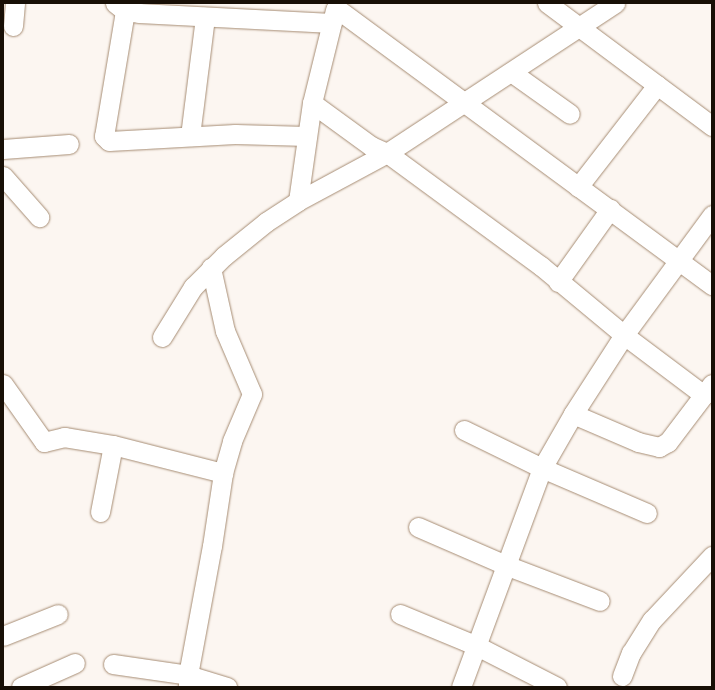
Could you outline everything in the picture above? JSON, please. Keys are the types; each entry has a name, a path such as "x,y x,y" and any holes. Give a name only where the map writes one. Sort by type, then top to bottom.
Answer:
{"street":[{"path":"13,26 16,3"},
{"path":"547,3 712,126"},
{"path":"162,337 193,287 211,268 248,236 298,201 387,153 615,3"},
{"path":"308,136 190,136 113,142 104,136 120,7 205,17 335,11 610,210 680,258 712,284"},
{"path":"298,201 312,103 335,11"},
{"path":"190,136 205,17"},
{"path":"511,72 570,114"},
{"path":"578,187 657,85"},
{"path":"312,103 371,146 387,153 541,266 558,282 624,335 708,389 668,442 659,447 645,444 573,414"},
{"path":"3,149 68,144"},
{"path":"3,176 39,217"},
{"path":"558,282 610,210"},
{"path":"461,687 475,645 508,566 542,468 573,414 624,335 712,215"},
{"path":"188,681 212,546 223,473 232,441 252,394 226,337 211,268"},
{"path":"3,384 44,442 64,437 113,445 223,473"},
{"path":"464,430 542,468 646,512"},
{"path":"100,512 113,445"},
{"path":"418,527 508,566 600,601"},
{"path":"622,676 631,653 652,620 712,556"},
{"path":"3,636 58,614"},
{"path":"400,614 475,645 557,687"},
{"path":"21,687 75,663"},
{"path":"113,664 188,681 227,687"}]}
